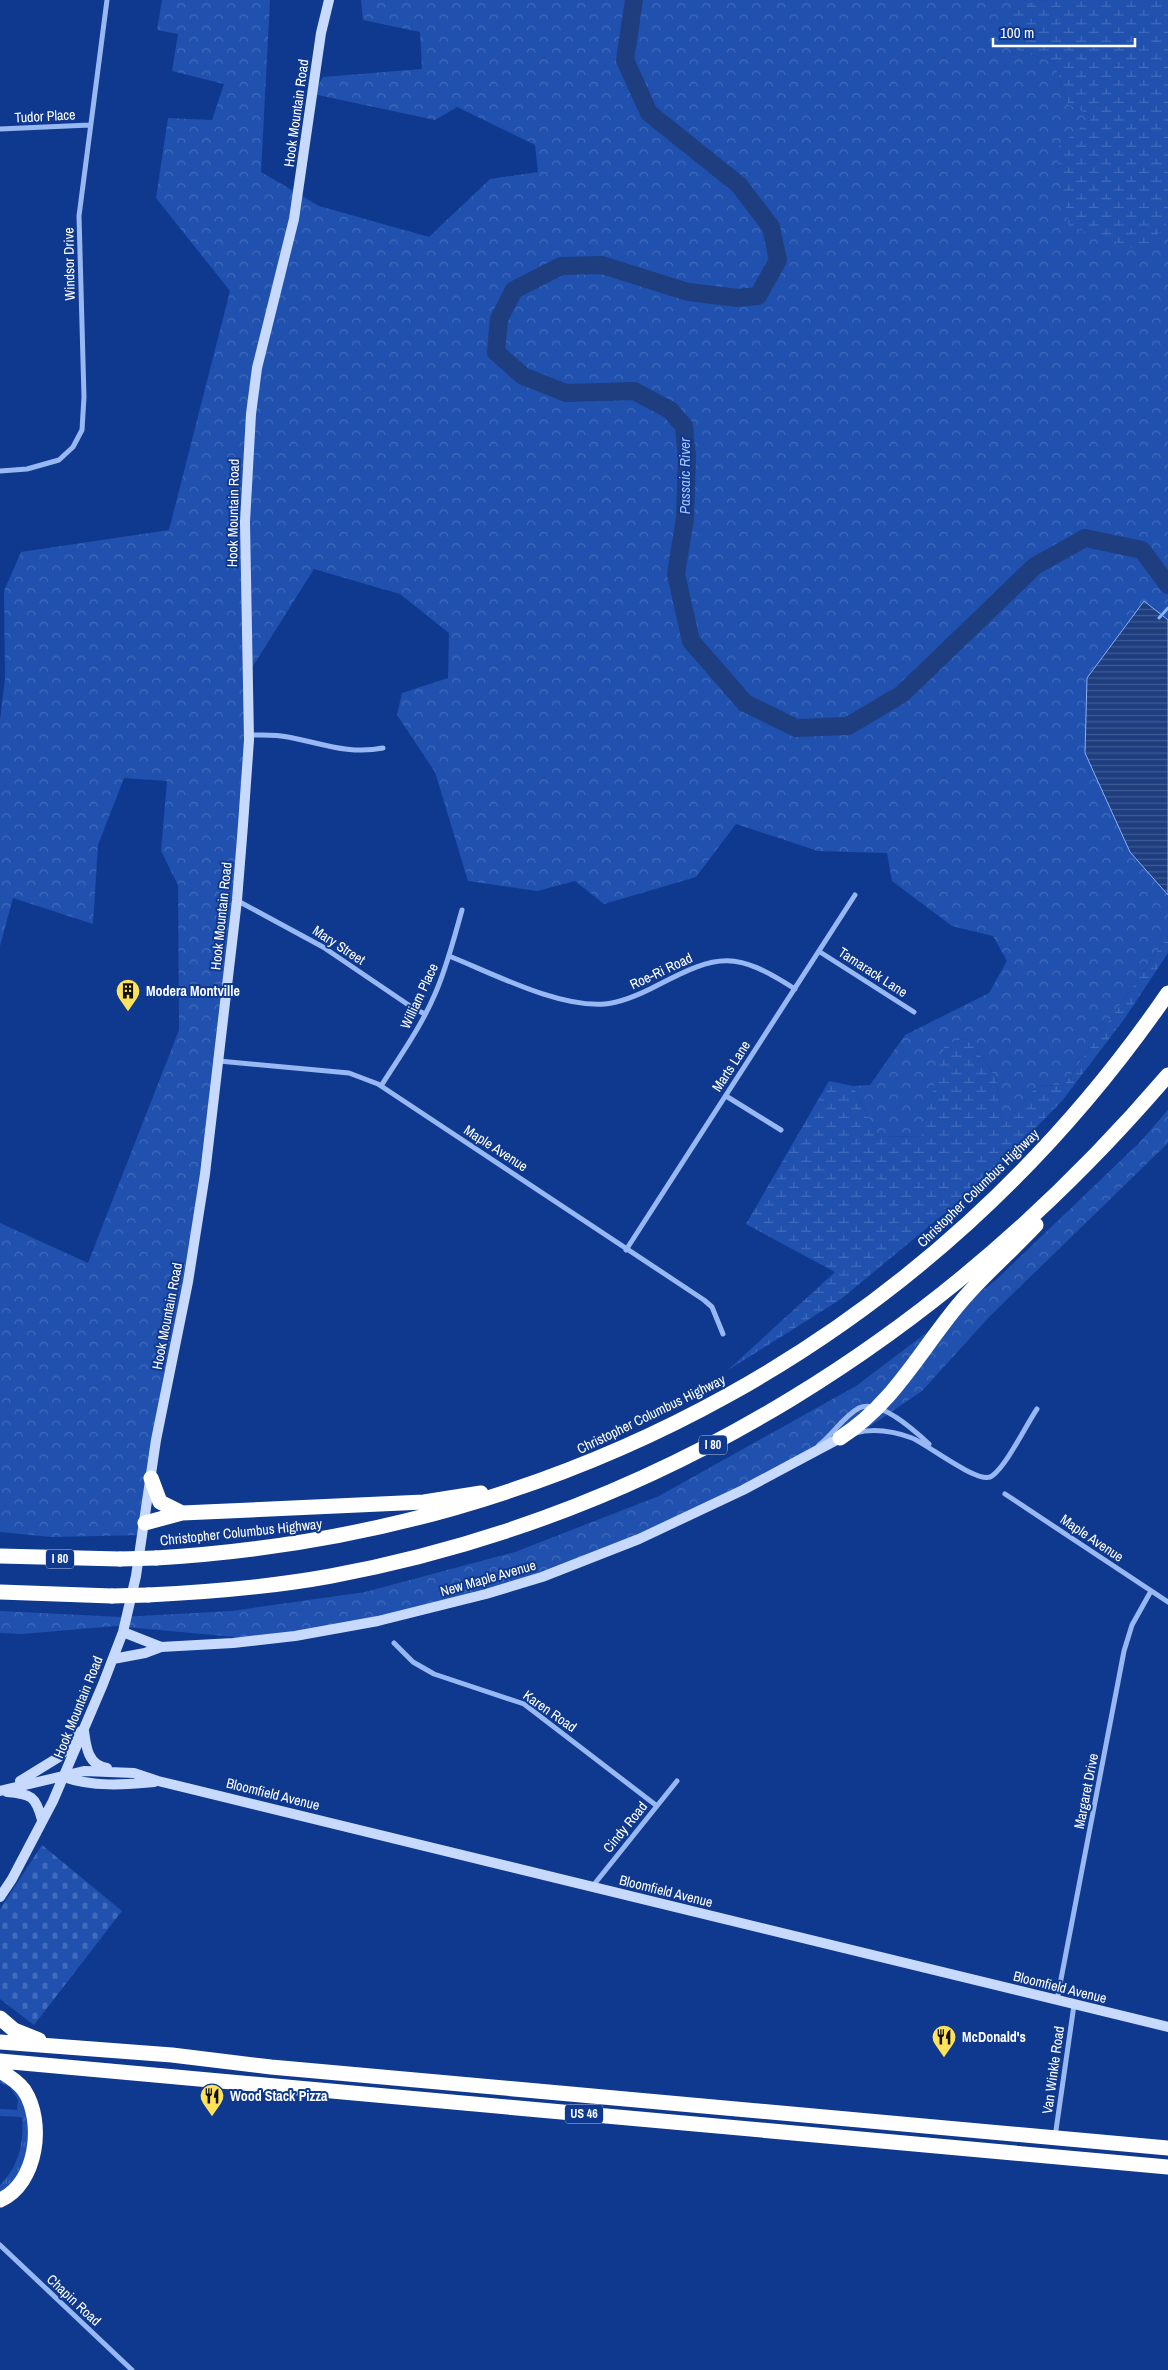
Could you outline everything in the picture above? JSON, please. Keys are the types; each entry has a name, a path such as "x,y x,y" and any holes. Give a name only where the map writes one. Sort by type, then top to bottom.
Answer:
{"highway":[{"name":"Christopher Columbus Highway","path":"0,1556 156,1558 259,1549 360,1532 473,1504 565,1472 631,1445 726,1397 818,1341 905,1278 973,1219 1037,1156 1108,1075 1168,993"},
{"name":"I 80","path":"0,1592 112,1596 148,1595 228,1590 297,1582 402,1561 474,1541 611,1493 679,1462 776,1410 838,1371 898,1328 985,1260 1040,1210 1117,1133 1168,1075"},
{"path":"840,1438 879,1408 900,1384 960,1302 1044,1217 1117,1133"},
{"path":"145,1523 182,1513 424,1502 492,1490 565,1472"},
{"path":"151,1478 160,1502 182,1513"},
{"path":"0,2018 14,2030 59,2046"},
{"name":"US 46","path":"0,2042 1168,2148"},
{"name":"US 46","path":"0,2061 1168,2167"},
{"path":"0,2071 12,2078 24,2091 33,2109 36,2134 26,2172 16,2189 0,2200"},
{"path":"1117,2162 1168,2174"}],"street":[{"name":"Windsor Drive","path":"0,471 27,468 59,460 73,447 82,430 84,397 79,216 107,0"},
{"name":"Hook Mountain Road","path":"0,1897 19,1866 64,1777 123,1632 145,1523 156,1440 188,1282 205,1174 237,900 249,735 245,522 251,414 257,368 294,219 321,33 330,0"},
{"name":"Tudor Place","path":"0,129 90,125"},
{"path":"249,735 288,737 340,750 359,751 383,748"},
{"name":"Marts Lane","path":"626,1250 855,895"},
{"name":"Mary Street","path":"237,900 315,943 425,1014"},
{"name":"William Place","path":"381,1086 425,1014 449,956 462,910"},
{"name":"Tamarack Lane","path":"820,952 914,1012"},
{"name":"Roe-Ri Road","path":"449,956 543,993 569,1002 584,1004 623,1000 641,994 699,964 725,960 750,964 795,989"},
{"name":"Maple Avenue","path":"218,1061 349,1073 362,1076 381,1086 704,1300 712,1307 723,1334"},
{"path":"726,1096 781,1130"},
{"name":"New Maple Avenue","path":"800,1459 830,1435 854,1411 867,1406 879,1408"},
{"path":"879,1408 909,1428 936,1451"},
{"path":"840,1438 859,1432 890,1431 913,1438 973,1475 985,1479 991,1478 1000,1468 1037,1409"},
{"name":"New Maple Avenue","path":"113,1659 145,1653 161,1647 233,1643 295,1636 378,1621 486,1594 542,1577 639,1539 743,1490 840,1438"},
{"name":"Maple Avenue","path":"1004,1494 1168,1602"},
{"name":"Margaret Drive","path":"1057,2001 1124,1652 1132,1625 1151,1591"},
{"name":"New Maple Avenue","path":"123,1632 161,1647"},
{"name":"Karen Road","path":"394,1643 413,1662 434,1674 524,1704 657,1806"},
{"path":"84,1728 87,1748 92,1760 102,1767 128,1772"},
{"path":"0,1791 44,1768 59,1757 68,1744 84,1728"},
{"name":"Bloomfield Avenue","path":"0,1791 31,1782 64,1777 84,1770 128,1772 158,1782 1168,2027"},
{"name":"Bloomfield Avenue","path":"64,1777 81,1783 132,1784 158,1782"},
{"name":"Cindy Road","path":"591,1887 677,1781"},
{"path":"0,1791 30,1796 36,1801 42,1820"},
{"name":"Van Winkle Road","path":"1055,2138 1074,2005"},
{"name":"Chapin Road","path":"0,2245 132,2370"}],"green space":[{"path":"162,0 270,0 261,172 319,206 429,237 490,179 538,172 535,145 457,107 435,120 313,94 323,77 422,69 420,32 363,20 361,0 1047,0 1007,13 1016,50 1054,62 1068,104 1093,117 1141,251 1168,223 1168,620 1144,601 1130,851 1168,895 1168,936 1064,1085 1037,1086 1003,1126 996,1078 968,1038 946,1044 921,1136 878,1137 853,1086 870,1085 905,1035 989,993 1007,961 993,936 952,926 892,881 887,853 818,851 736,824 696,877 604,904 575,881 537,891 468,881 435,772 397,715 402,693 448,678 449,633 400,594 314,569 246,677 245,820 206,1187 143,1535 51,1537 0,1532 0,1223 88,1263 179,1030 178,885 161,851 167,781 124,778 98,845 93,924 13,898 0,946 0,720 5,679 4,591 21,552 169,530 230,291 156,198 168,118 212,120 224,84 172,71 178,34 157,30"},
{"path":"1047,0 1168,0 1168,223 1142,251 1069,226 1056,149 1093,117 1068,104 1054,62 1016,50 1006,13"},
{"path":"1168,936 1168,953 1125,1018 1062,1101 984,1181 841,1299 728,1370 835,1272 746,1224 829,1081 853,1086 878,1137 921,1136 945,1044 968,1038 996,1078 1003,1125 1037,1086 1064,1085"},
{"path":"1168,1110 1168,1143 990,1316 922,1391 853,1438 710,1508 483,1596 268,1640 116,1626 22,1634 0,1633 0,1611 121,1617 232,1611 365,1592 515,1552 659,1496 856,1386 996,1280 1139,1143"},
{"path":"42,1845 122,1911 34,2025 0,1999 0,1909"},
{"path":"0,2075 19,2090 29,2119 28,2151 19,2174 0,2194 0,2185 12,2170 19,2154 22,2136 22,2117 0,2116 0,2109 17,2110 18,2100 10,2087 0,2083"}],"shaded area":[{"path":"1144,601 1168,620 1168,895 1130,852 1085,753 1087,678"}],"waterway":[{"name":"Passaic River","path":"634,0 625,60 649,113 739,185 771,227 778,260 758,296 738,298 688,292 602,265 561,266 514,290 499,319 496,352 523,376 566,393 634,391 670,410 684,426 687,458 685,518 676,574 691,641 745,703 796,728 848,726 902,694 1035,566 1085,538 1142,550 1168,585"},
{"path":"1159,618 1168,608"}],"place":[{"name":"Modera Montville","path":"128,1012"},
{"name":"McDonald's","path":"944,2058"},
{"name":"Wood Stack Pizza","path":"212,2117"}]}
